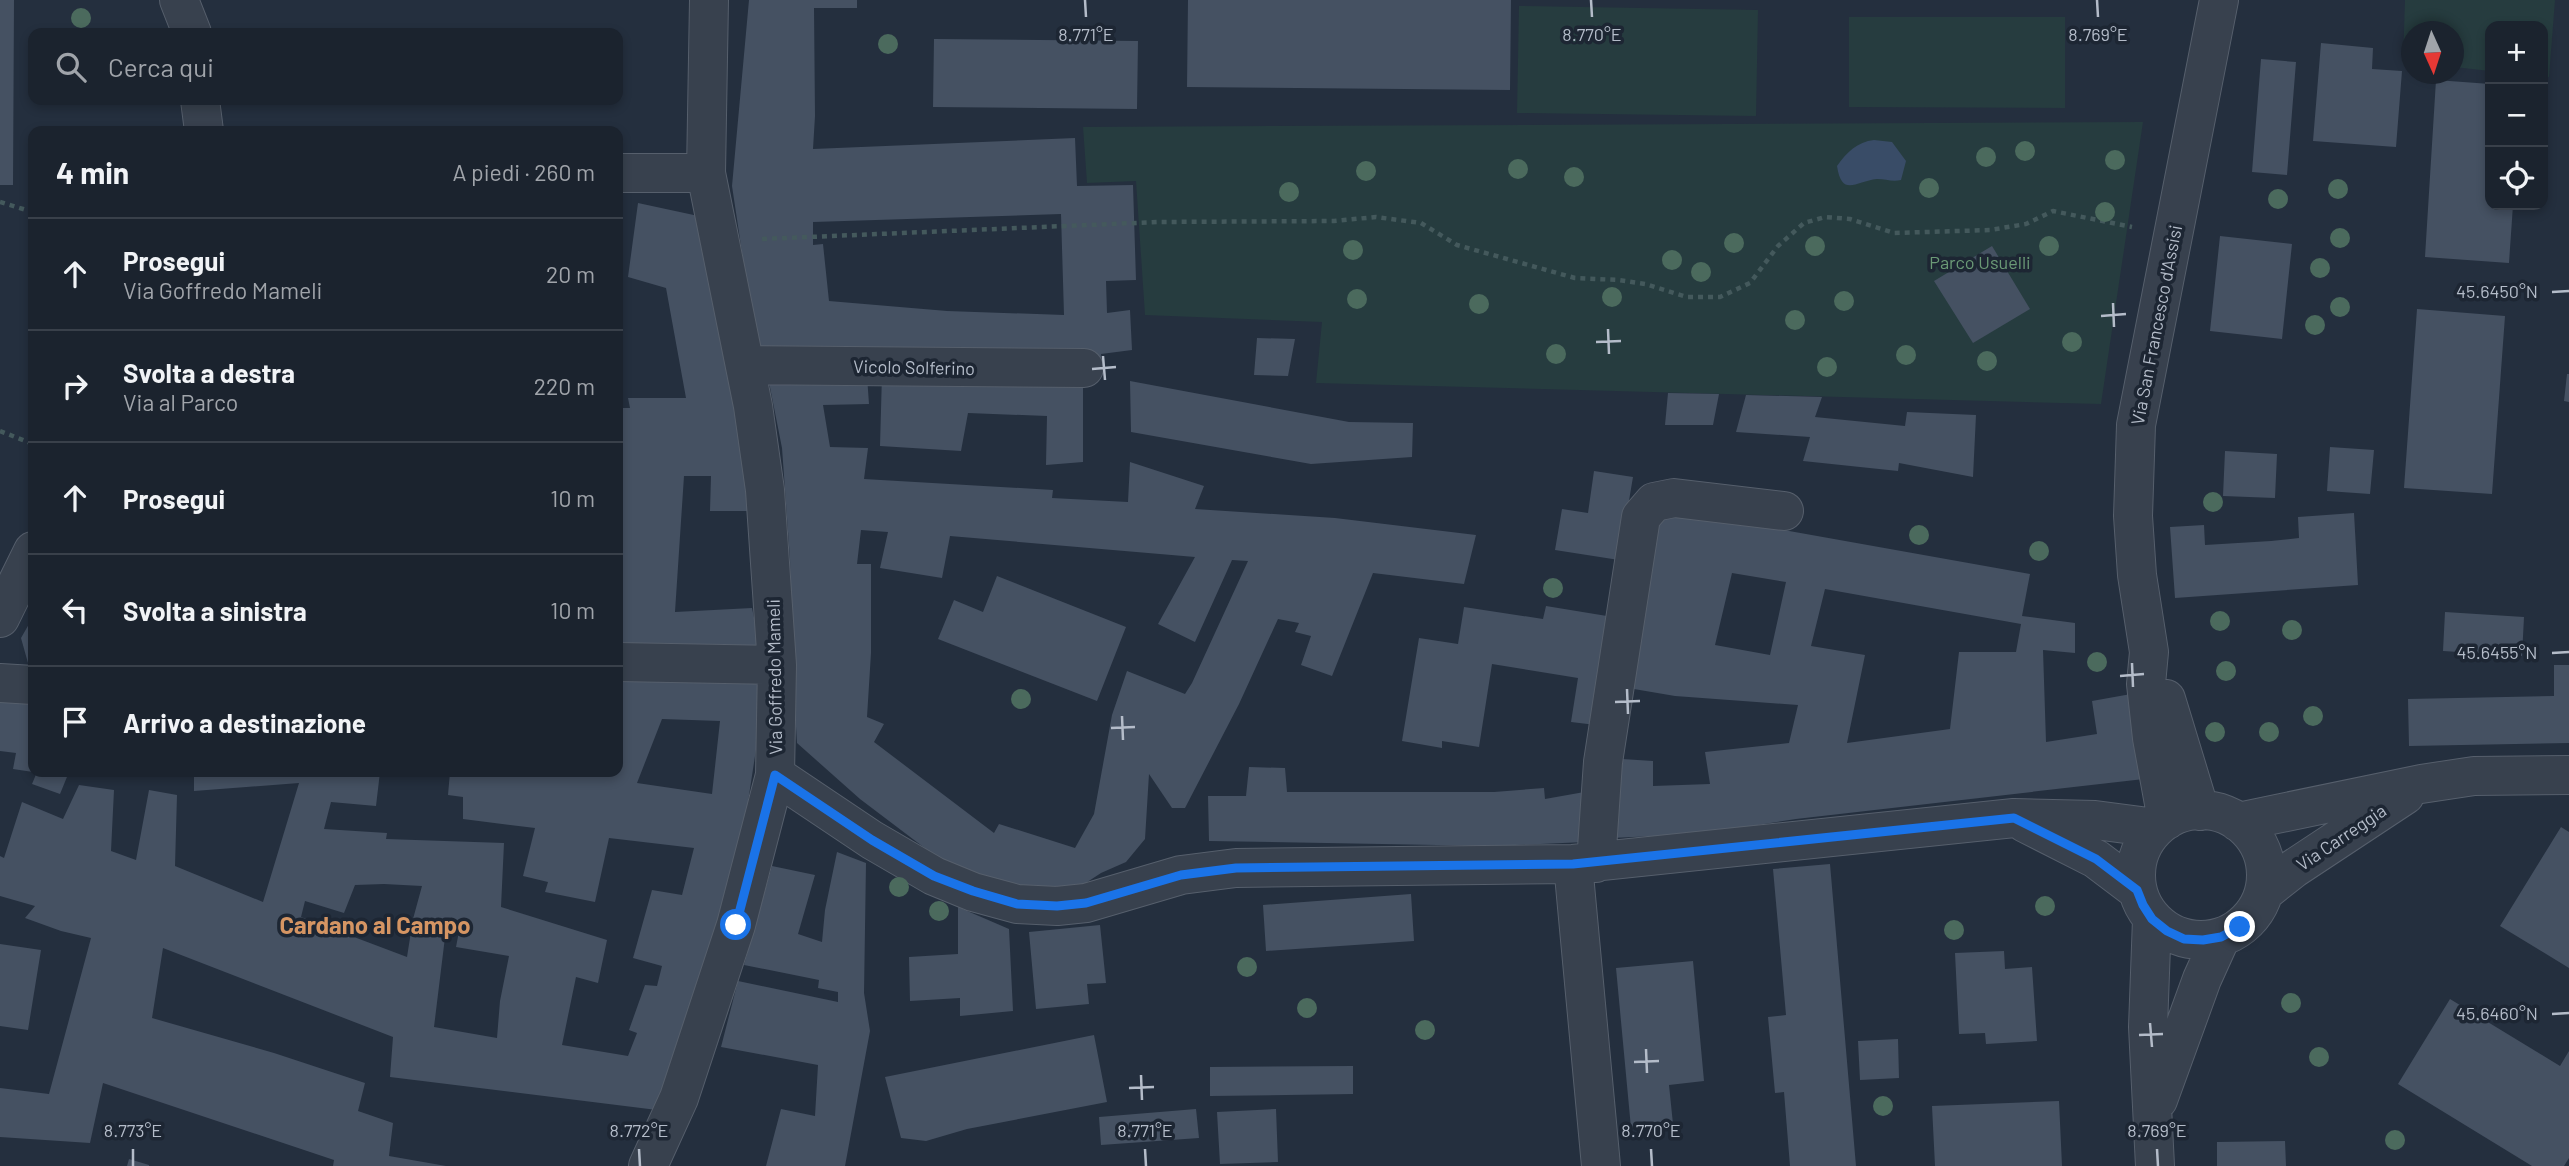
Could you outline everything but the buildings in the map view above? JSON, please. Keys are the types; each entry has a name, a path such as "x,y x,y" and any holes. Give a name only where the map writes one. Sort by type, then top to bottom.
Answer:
{"street":[{"path":"179,0 190,28"},
{"name":"Via Goffredo Mameli","path":"648,1166 679,1098 728,950 775,775 777,665 765,490 745,365 706,173 709,0"},
{"name":"Via San Francesco d'Assisi","path":"2174,819 2163,688 2149,652 2137,575 2133,479 2136,425 2219,0"},
{"path":"201,105 204,126"},
{"path":"623,173 706,173"},
{"name":"Vicolo Solferino","path":"745,365 1084,368"},
{"path":"1601,1166 1584,864 1603,762 1641,517 1654,502 1674,498 1784,511"},
{"path":"0,618 28,561"},
{"path":"623,662 777,665"},
{"path":"0,683 28,685"},
{"path":"775,775 872,840 934,876 1017,904 1057,906 1086,903 1181,875 1236,868 1584,864 2014,818 2095,821 2174,819 2220,813 2238,822 2252,836 2262,853 2266,873 2264,892 2255,912 2240,927 2221,937 2184,939 2167,931 2145,904 2096,859 2014,818"},
{"name":"Via Carreggia","path":"2238,822 2421,784 2474,776 2569,775"},
{"name":"Via Carreggia","path":"2264,892 2293,869 2421,784"},
{"path":"2155,1166 2145,904 2136,867 2143,846 2174,819"},
{"path":"2152,1115 2202,979 2221,937"}],"path":[{"path":"0,202 28,210"},
{"path":"720,241 1158,222 1334,221 1376,217 1421,223 1457,245 1575,278 1619,280 1645,284 1687,297 1720,298 1750,283 1778,246 1804,223 1825,217 1850,219 1895,233 1990,230 2026,225 2053,211 2127,225 2173,241"},
{"path":"0,431 28,442"}],"green space":[{"path":"2405,0 2555,0 2549,77 2548,21 2485,21 2485,70 2464,68 2464,21 2404,21"},
{"path":"1519,6 1758,10 1756,116 1517,113"},
{"path":"1849,17 2065,17 2065,108 1849,107"},
{"name":"Parco Usuelli","path":"2143,122 2101,404 1316,383 1322,322 1145,315 1136,181 1087,183 1083,127"}],"water":[{"path":"1874,140 1892,142 1906,161 1901,180 1877,179 1846,185 1839,176 1837,166 1853,148"}],"district":[{"name":"Cardano al Campo","path":"375,924"}],"route":[{"path":"736,925 775,775 872,840 934,876 1017,904 1057,906 1086,903 1181,875 1236,868 1573,864 2014,818 2096,859 2137,890 2152,919 2167,931 2184,939 2203,940 2221,937 2240,927"}]}
